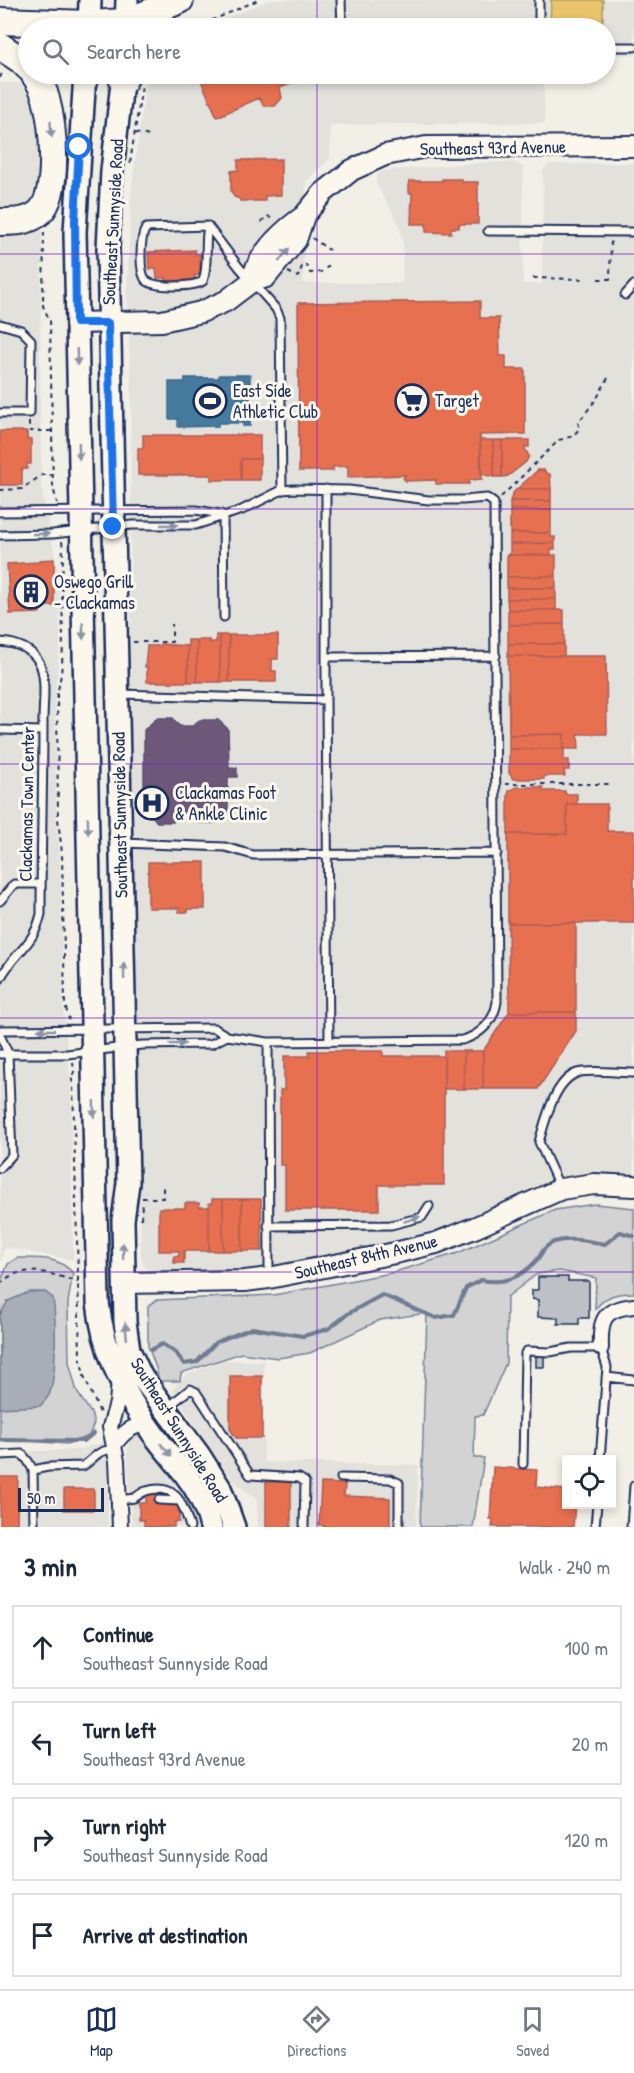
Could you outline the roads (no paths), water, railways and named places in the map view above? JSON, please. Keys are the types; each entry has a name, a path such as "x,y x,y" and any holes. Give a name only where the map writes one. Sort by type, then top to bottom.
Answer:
{"highway":[{"path":"89,18 126,17 177,1"},
{"path":"163,18 177,1"},
{"path":"0,21 18,23"},
{"path":"2,58 18,60"},
{"path":"0,222 15,222 32,218 46,204 50,192 51,122 46,96 39,84"}],"main road":[{"name":"Southeast Sunnyside Road","path":"83,84 75,221 76,323 81,521 85,1044 98,1302 104,1338 119,1380 146,1424 193,1485 203,1503 211,1527"},
{"name":"Southeast Sunnyside Road","path":"128,84 111,182 108,248 128,1183 123,1220 125,1322 129,1350 141,1376 199,1455 220,1488 234,1527"}],"street":[{"name":"Southeast 93rd Avenue","path":"76,323 162,321 192,315 226,301 251,282 255,268 285,230 302,222 323,193 352,170 395,152 434,147 634,146"},
{"name":"Southeast 84th Avenue","path":"124,1283 245,1281 269,1278 395,1253 442,1241 561,1189 594,1184 634,1186"},
{"path":"601,1348 601,1327 605,1316 618,1307 634,1306"},
{"name":"Southeast Sunnyside Road","path":"119,1380 117,1403 110,1427 115,1447 120,1527"},
{"name":"Southeast Sunnyside Road","path":"115,1447 122,1435 135,1425 146,1424"}],"lane":[{"path":"341,0 342,18"},
{"path":"539,0 539,18"},
{"path":"616,47 634,47"},
{"path":"208,226 251,282 276,309 280,318 282,490"},
{"path":"208,226 205,239 205,276 199,284 156,285 145,279 142,269 142,240 146,228 208,226"},
{"path":"488,231 634,232"},
{"path":"626,295 634,285"},
{"path":"0,324 21,330 31,340 29,413 0,413"},
{"path":"0,535 53,534 81,521 113,518 196,525 242,510 282,490 309,488 429,500 487,498 494,503 497,1002 496,1009 486,1027 462,1040 268,1042 227,1036 214,1028 0,1053"},
{"path":"326,489 328,1041"},
{"path":"0,512 81,521 196,510 223,515"},
{"path":"223,515 224,617"},
{"name":"Clackamas Town Center","path":"0,642 25,648 33,654 40,664 43,678 41,914 38,930 6,967 0,979"},
{"path":"326,657 496,656"},
{"path":"118,694 326,700"},
{"path":"0,730 43,731"},
{"path":"121,843 225,847 253,855 496,853"},
{"path":"0,901 14,884 41,884"},
{"path":"0,1168 12,1155 8,1053 0,1032 70,1030 85,1044"},
{"path":"85,1044 125,1038 211,1044 227,1036"},
{"path":"268,1042 269,1278"},
{"path":"561,1189 538,1142 548,1110 565,1080 578,1073 634,1073"},
{"path":"268,1226 391,1226 422,1217 429,1206"},
{"path":"523,1464 525,1353 571,1348 601,1348 607,1367 600,1455"},
{"path":"606,1377 634,1380"},
{"path":"165,1411 184,1392 190,1389 196,1392 250,1475 299,1478 305,1482 304,1527"},
{"path":"33,1470 83,1466 95,1454 115,1447"},
{"path":"0,1455 22,1454 33,1470 34,1527"},
{"path":"341,1479 390,1479 399,1483 399,1527"},
{"path":"631,1527 634,1486"},
{"path":"119,1500 137,1496 144,1491 166,1489 174,1492 190,1527"},
{"path":"137,1496 146,1500"},
{"path":"159,1500 180,1501"},
{"path":"595,1527 597,1509"}],"waterway":[{"path":"151,1350 162,1344 176,1353 184,1364 197,1362 216,1342 252,1328 303,1336 328,1329 349,1313 382,1295 436,1318 454,1315 466,1288 481,1280 504,1281 523,1273 545,1248 554,1242 573,1240 605,1244 620,1232 634,1236"},
{"path":"0,1440 84,1441 94,1433"}],"place":[{"name":"East Side Athletic Club","path":"210,401"},
{"name":"Target","path":"412,401"},
{"name":"Oswego Grill - Clackamas","path":"31,592"},
{"name":"Clackamas Foot & Ankle Clinic","path":"152,803"}]}
